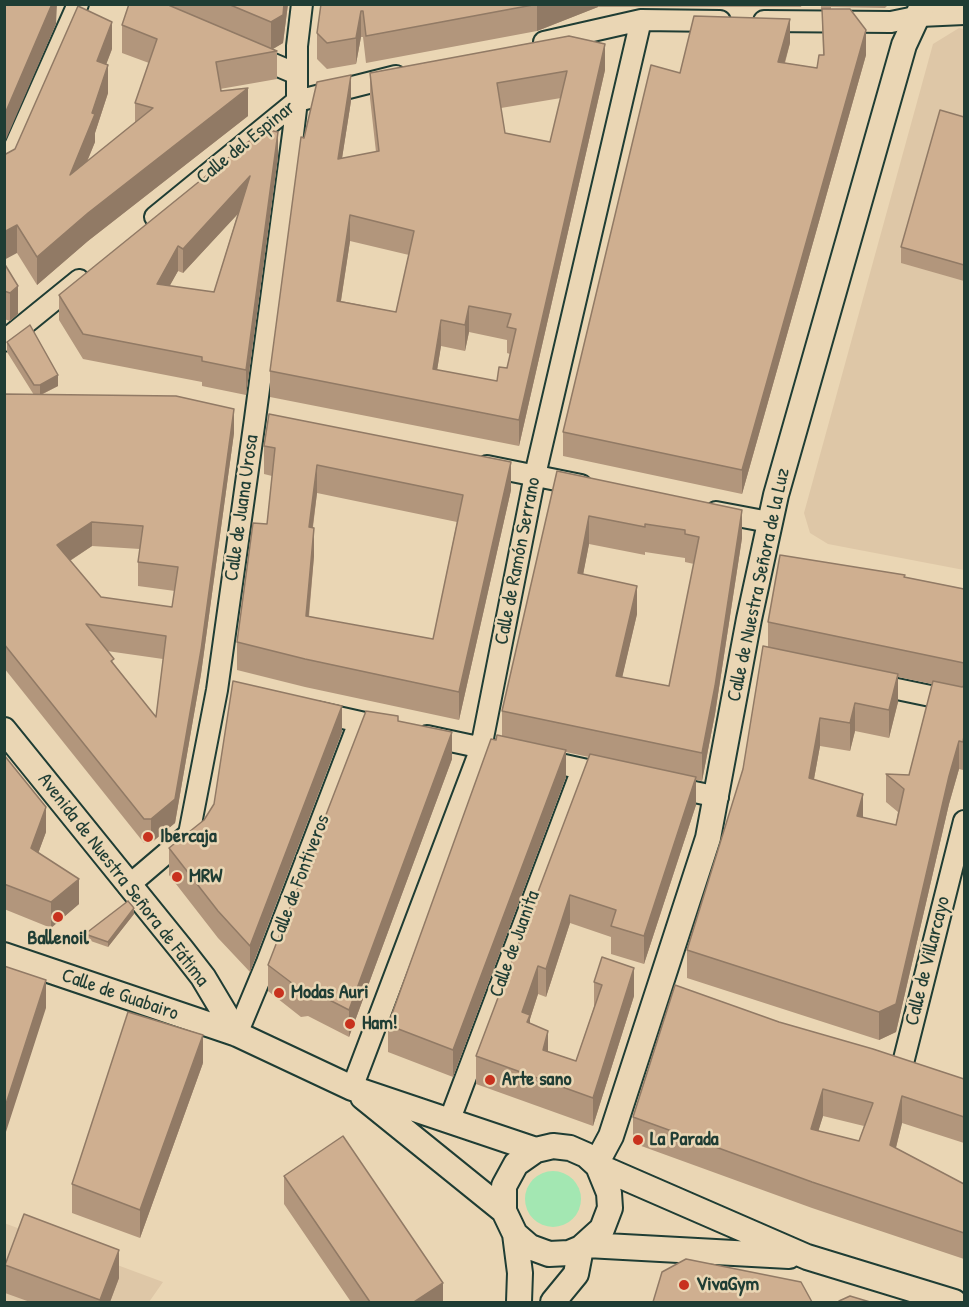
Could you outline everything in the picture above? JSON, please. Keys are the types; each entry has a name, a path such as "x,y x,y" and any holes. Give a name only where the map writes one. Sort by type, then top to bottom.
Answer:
{"street":[{"path":"4,171 78,4"},
{"name":"Calle de Juana Urosa","path":"128,886 189,834 224,692 247,418 297,101 302,4"},
{"path":"525,46 641,20 891,22 921,10 964,14"},
{"name":"Calle de Nuestra Señora de la Luz","path":"597,1165 612,1136 666,994 708,838 749,659 771,558 770,522 904,45 921,10"},
{"name":"Calle de Ramón Serrano","path":"352,1088 481,748 535,475 641,20"},
{"path":"237,49 297,74"},
{"name":"Calle del Espinar","path":"144,226 297,101 410,72"},
{"path":"6,338 90,271"},
{"path":"247,418 279,424"},
{"path":"463,461 597,488"},
{"path":"701,509 770,522"},
{"path":"849,679 964,703"},
{"path":"301,709 626,778"},
{"name":"Calle de Fontiveros","path":"237,1034 359,722"},
{"name":"Avenida de Nuestra Señora de Fátima","path":"4,730 202,977 237,1034"},
{"name":"Calle de Juanita","path":"450,1119 582,769"},
{"path":"649,783 718,797"},
{"name":"Calle de Villarcayo","path":"902,1066 964,821"},
{"name":"Calle de Guabairo","path":"4,955 237,1034 352,1088"},
{"path":"879,1059 922,1073"},
{"path":"352,1088 450,1119 536,1150"},
{"path":"352,1088 504,1211 515,1234 520,1272 519,1302"},
{"path":"504,1211 504,1186 516,1164 536,1150 553,1146 570,1148 586,1155 597,1165 807,1257 954,1302"},
{"path":"515,1234 530,1247 549,1254 569,1253 584,1246 602,1228 610,1208 608,1186 597,1165"},
{"path":"584,1246 807,1257"},
{"path":"553,1302 576,1274 584,1246"}],"shaded area":[{"path":"959,28 964,29 964,570 828,544 810,533 804,513 933,44"},
{"path":"4,1223 163,1282 149,1302 5,1302"}],"green space":[{"path":"553,1171 568,1176 576,1184 581,1199 576,1214 568,1222 553,1227 538,1222 530,1214 525,1199 530,1184 538,1176"}],"building":[{"path":"4,4 52,4 4,116"},
{"path":"129,4 166,4 277,51 216,62 221,91 248,88 88,213 37,257 17,225 4,232 4,155 15,149 78,6 112,22 97,61 108,65 92,113 95,114 70,175 153,108 135,103 157,39 122,25"},
{"path":"228,4 284,4 283,15 271,22"},
{"path":"321,4 538,4 366,36 363,11 361,11 356,38 327,43 317,33"},
{"path":"822,9 850,9 866,30 742,470 563,432 651,65 680,73 694,16 790,19 778,62 817,68 819,55 824,55"},
{"path":"569,36 605,44 519,420 270,371 301,137 304,138 317,82 351,75 338,159 379,151 370,73","holes":["567,71 550,142 505,133 497,83","350,215 414,231 396,312 337,301","469,306 511,314 507,327 516,329 507,368 499,367 497,381 433,369 441,320 465,325"]},
{"path":"940,110 964,117 964,265 901,247"},
{"path":"264,129 278,132 246,370 202,361 202,357 83,334 59,295","holes":["250,176 214,292 157,284 178,246 183,249"]},
{"path":"4,263 18,286 10,293 4,291"},
{"path":"30,325 58,375 40,385 34,385 7,342"},
{"path":"4,394 176,396 234,409 201,650 175,799 151,819 144,819 4,644","holes":["92,522 143,526 138,562 178,567 172,607 101,597 57,545","86,624 166,636 156,717 111,661 114,659"]},
{"path":"269,414 511,462 459,692 237,642 253,523 267,524 275,448 264,446","holes":["317,465 463,495 433,639 306,616 314,528 309,527"]},
{"path":"557,471 742,510 715,686 702,753 502,711","holes":["589,516 645,527 645,524 685,530 685,534 699,537 669,686 616,676 637,586 578,573"]},
{"path":"780,555 905,575 904,577 964,589 964,663 768,622"},
{"path":"763,646 898,674 889,710 855,703 850,723 820,718 809,778 863,794 857,816 896,825 904,789 886,774 909,775 933,681 964,686 963,742 959,741 949,776 896,1004 879,1012 687,950 743,769"},
{"path":"233,681 342,706 250,946 218,911 169,848 204,820 214,804"},
{"path":"366,711 398,716 398,721 452,732 349,1010 308,989 301,990 268,965"},
{"path":"497,735 566,750 453,1050 388,1025 491,739 496,740"},
{"path":"590,754 696,777 644,936 611,926 616,910 570,895 546,969 538,966 522,1012 530,1015 527,1022 548,1031 543,1050 576,1061 602,985 594,982 602,957 634,968 593,1098 476,1056"},
{"path":"4,755 46,807 31,848 79,879 51,902 4,884"},
{"path":"128,901 134,908 108,942 85,934"},
{"path":"4,966 46,980 4,1110"},
{"path":"675,985 779,1022 873,1049 964,1079 964,1117 902,1096 890,1145 964,1184 964,1233 812,1182 633,1117","holes":["823,1089 873,1103 859,1141 811,1129"]},
{"path":"128,1012 203,1035 140,1210 72,1184"},
{"path":"343,1136 443,1283 414,1302 370,1302 284,1176"},
{"path":"24,1214 119,1250 100,1300 5,1265"},
{"path":"686,1259 801,1282 812,1302 653,1302 662,1272"},
{"path":"850,1296 870,1302 839,1302"}],"place":[{"name":"Ibercaja","path":"148,837"},
{"name":"MRW","path":"177,877"},
{"name":"Ballenoil","path":"58,917"},
{"name":"Modas Auri","path":"279,993"},
{"name":"Ham!","path":"350,1024"},
{"name":"Arte sano","path":"490,1080"},
{"name":"La Parada","path":"638,1140"},
{"name":"VivaGym","path":"684,1285"}]}
